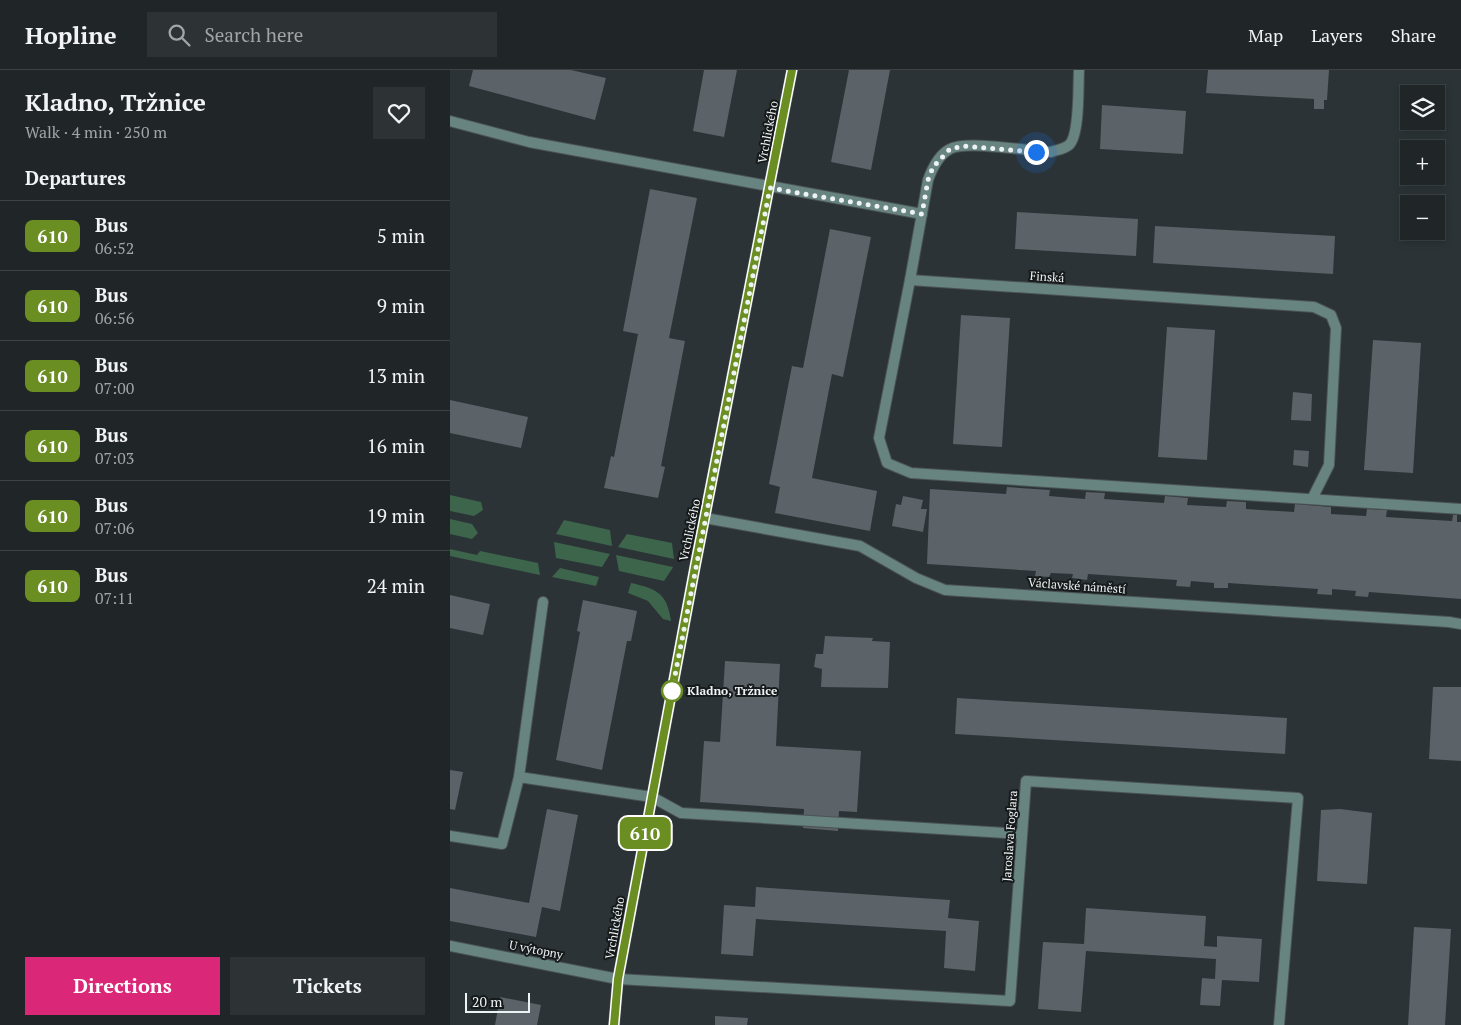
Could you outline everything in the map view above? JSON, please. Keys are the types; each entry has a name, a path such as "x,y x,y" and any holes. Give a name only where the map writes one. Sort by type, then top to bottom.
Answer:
{"street":[{"name":"Vrchlického","path":"614,1025 618,979 690,592 792,70"},
{"path":"1079,70 1075,134 1071,144 1051,152 964,146 950,149 933,167 928,180 879,438 887,463 911,473 1461,509"},
{"path":"450,121 529,142 770,188 922,214"},
{"name":"Finská","path":"910,280 1314,307 1331,314 1336,328 1328,465 1312,499"},
{"name":"Václavské náměstí","path":"705,518 860,546 916,578 945,590 1461,624"},
{"path":"450,836 502,844 519,777 543,602"},
{"path":"519,777 652,797 681,813 1022,834"},
{"name":"Jaroslava Foglara","path":"618,979 1010,1001 1026,782 1298,798 1279,1025"},
{"name":"U výtopny","path":"450,946 618,979"}],"green space":[{"path":"450,495 481,502 483,510 474,516 450,511"},
{"path":"450,519 472,524 478,533 472,539 450,534"},
{"path":"564,520 610,530 612,546 556,534"},
{"path":"627,534 672,543 674,559 618,547"},
{"path":"554,542 610,554 602,567 556,558"},
{"path":"450,549 477,555 480,551 538,563 540,575 450,556"},
{"path":"616,555 673,567 664,581 619,571"},
{"path":"560,568 599,577 596,586 552,577"},
{"path":"631,583 654,590 659,594 667,604 671,621 663,619 648,601 628,593"}],"building":[{"path":"473,70 571,70 606,78 595,120 469,86"},
{"path":"704,70 737,70 724,137 693,131"},
{"path":"849,70 890,70 871,170 831,162"},
{"path":"1208,70 1329,70 1327,100 1324,100 1324,109 1314,109 1314,99 1206,93"},
{"path":"1102,105 1186,111 1183,154 1100,149"},
{"path":"650,189 697,198 669,338 685,341 661,466 665,467 658,498 604,488 611,456 614,457 638,334 623,331"},
{"path":"1017,212 1138,219 1136,256 1015,249"},
{"path":"1155,226 1335,236 1333,274 1153,263"},
{"path":"830,229 871,237 843,377 832,374 812,478 877,491 870,531 775,513 780,487 769,484 792,366 803,368"},
{"path":"961,315 1010,318 1002,447 953,444"},
{"path":"1167,327 1215,330 1207,460 1158,457"},
{"path":"1373,340 1421,343 1413,473 1364,470"},
{"path":"1293,392 1312,394 1311,421 1291,420"},
{"path":"450,400 528,417 521,448 450,433"},
{"path":"1294,450 1309,451 1308,467 1293,465"},
{"path":"1007,487 1050,490 1049,496 1085,499 1086,492 1105,493 1104,499 1164,503 1165,496 1188,498 1187,505 1226,507 1227,501 1246,502 1246,509 1294,512 1295,504 1331,507 1331,514 1366,516 1367,509 1387,510 1386,517 1452,521 1453,515 1457,515 1457,522 1461,522 1461,599 1369,592 1368,597 1355,596 1356,591 1332,589 1332,595 1317,594 1318,589 1228,583 1228,588 1214,588 1214,583 1191,581 1190,587 1176,586 1177,580 1088,574 1087,580 1072,578 1073,574 1051,573 1049,577 1035,576 1036,571 927,564 930,489 1006,494"},
{"path":"903,496 923,500 921,509 927,509 923,532 892,526 896,504 901,505"},
{"path":"450,595 490,604 483,635 450,628"},
{"path":"583,600 637,611 631,641 627,641 602,770 556,760 580,632 577,631"},
{"path":"825,636 873,638 872,641 890,642 888,688 821,687 822,669 814,667 816,654 823,654"},
{"path":"725,661 780,664 776,746 861,751 857,812 839,811 838,831 803,828 804,809 700,802 704,741 720,742"},
{"path":"1433,687 1461,687 1461,761 1429,759"},
{"path":"957,698 1287,718 1285,754 955,734"},
{"path":"450,770 463,772 455,810 450,809"},
{"path":"547,809 578,815 560,911 542,907 536,937 450,921 450,888 529,903"},
{"path":"1340,809 1372,813 1367,884 1317,881 1321,810"},
{"path":"756,887 950,900 948,918 979,921 975,971 944,968 946,931 756,919 753,956 721,954 724,905 755,907"},
{"path":"1086,908 1206,916 1204,946 1217,947 1217,936 1262,939 1259,982 1222,980 1220,1006 1200,1005 1202,978 1215,979 1216,959 1086,951 1081,1012 1038,1009 1043,942 1084,944"},
{"path":"1414,927 1451,929 1445,1025 1408,1025"},
{"path":"500,997 541,1005 537,1025 495,1025"},
{"path":"715,1016 748,1018 747,1025 715,1025"}],"bus line":[{"name":"610","path":"614,1025 618,979 695,567 792,70"}],"place":[{"name":"Kladno, Tržnice","path":"672,691"}],"route":[{"path":"672,691 770,188 922,214 928,180 933,167 941,156 950,149 964,146 1036,152"}]}
